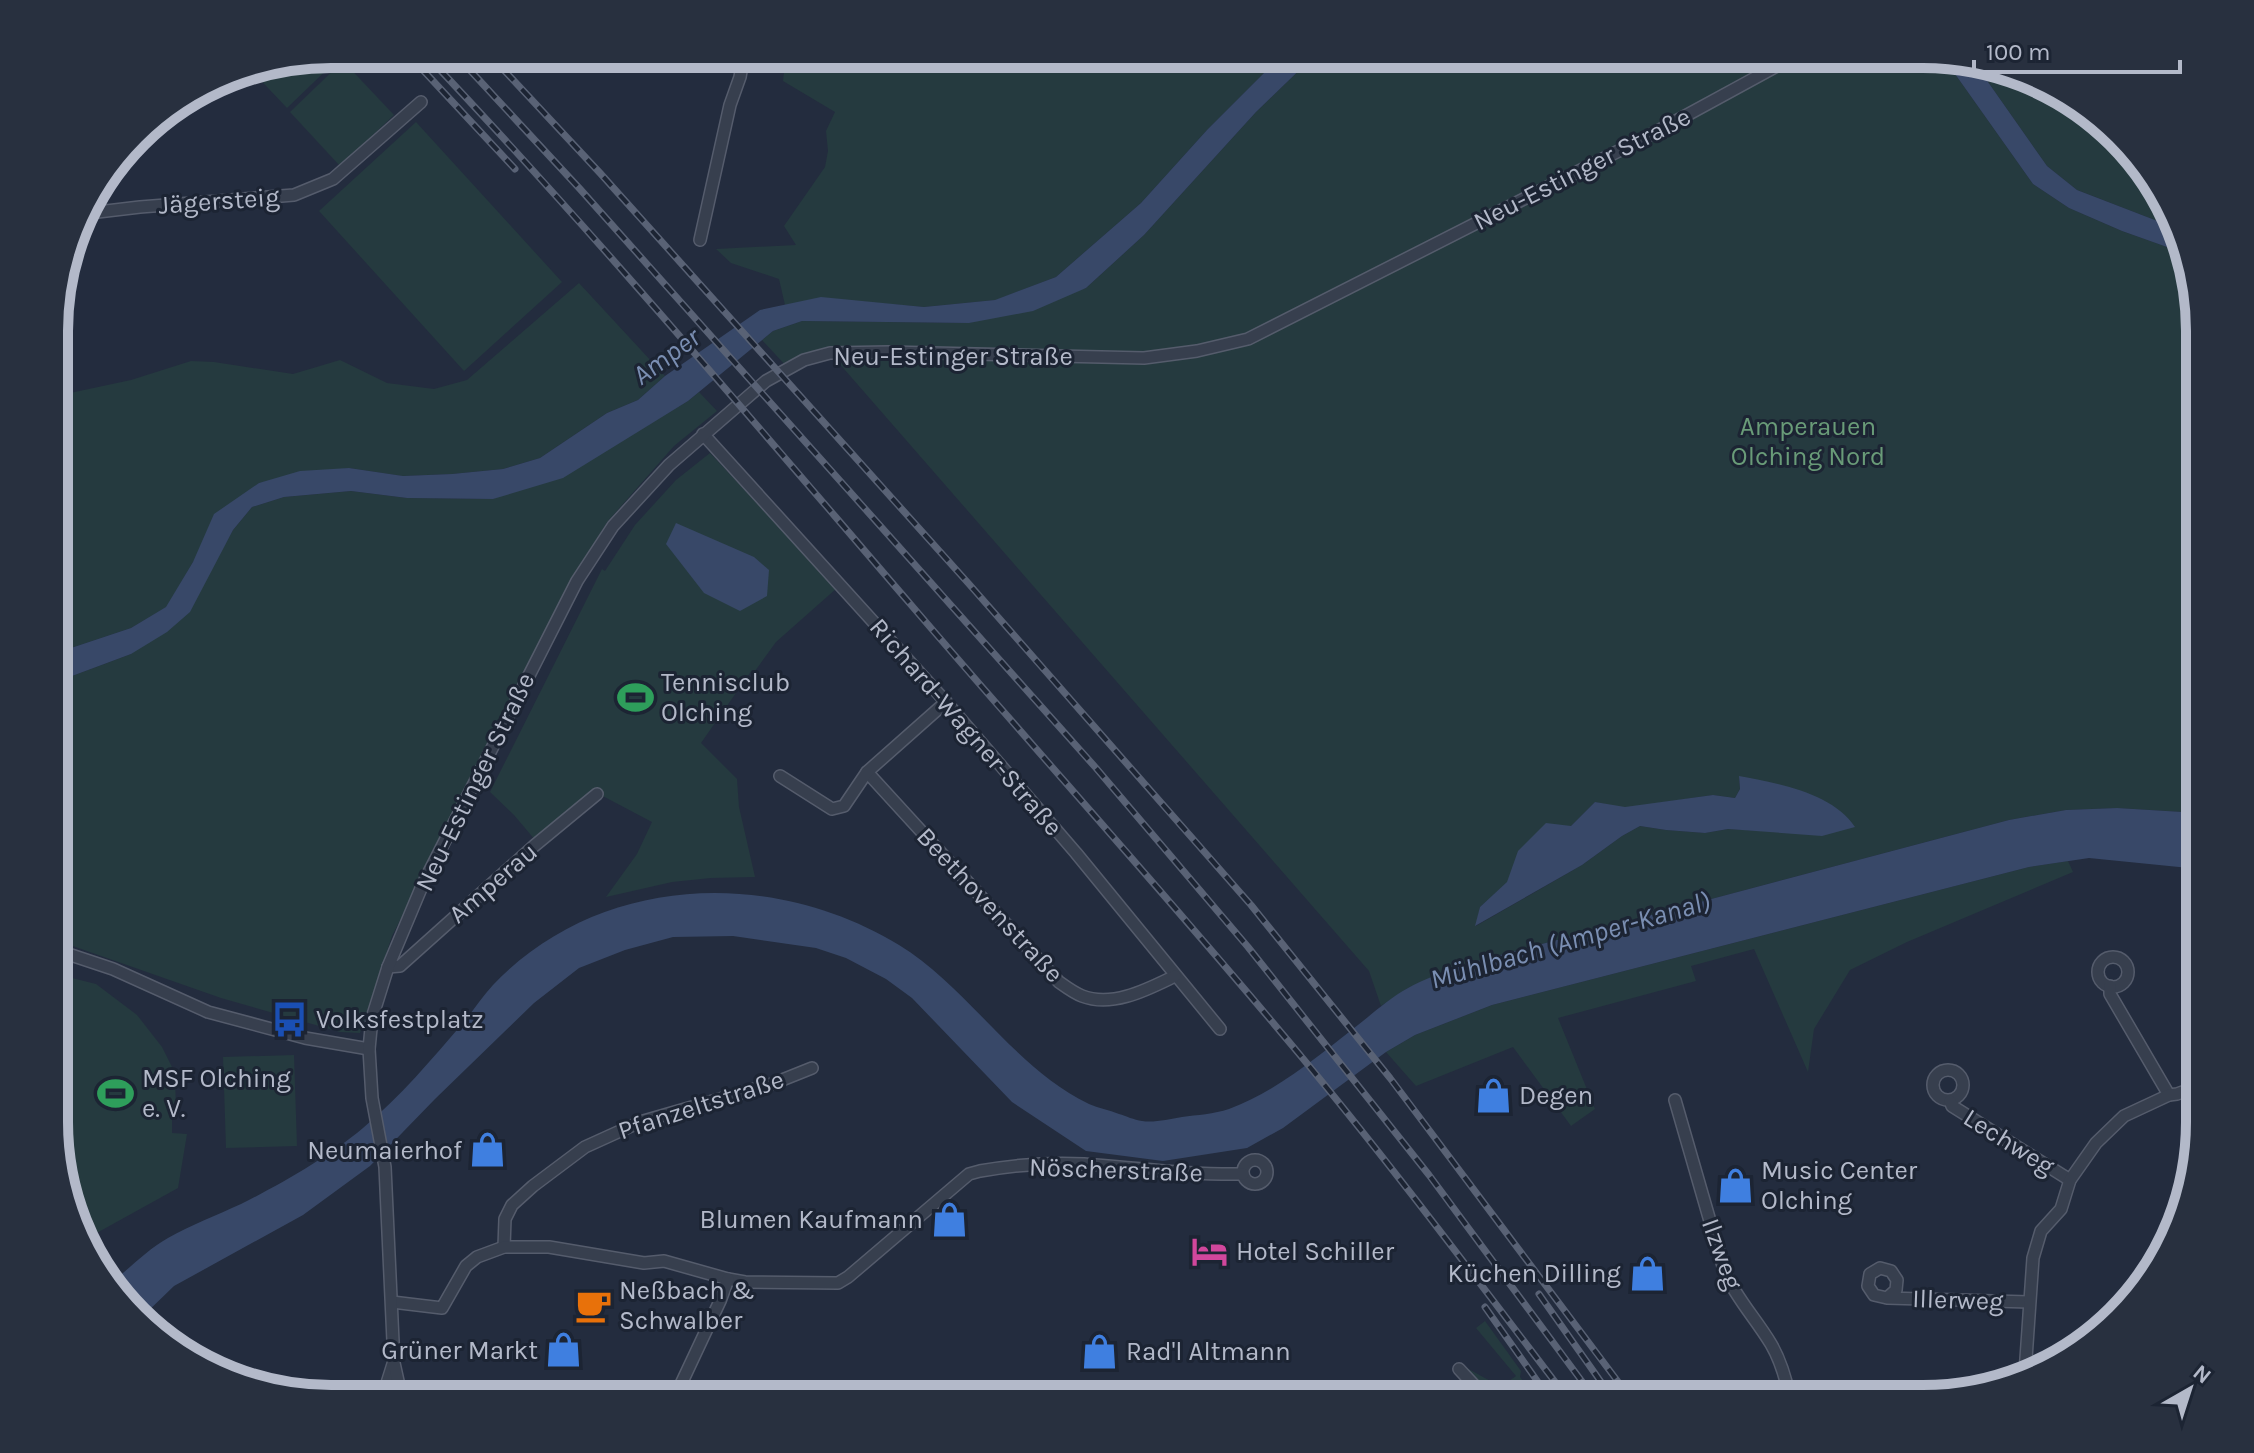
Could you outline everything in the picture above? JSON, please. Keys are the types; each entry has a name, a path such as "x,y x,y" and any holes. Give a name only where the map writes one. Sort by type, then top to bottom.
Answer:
{"street":[{"path":"700,240 741,68"},
{"name":"Neu-Estinger Straße","path":"399,1385 394,1363 385,1164 372,1098 369,1049 372,1018 388,967 422,886 577,581 613,526 669,465 766,381 804,360 830,353 1144,358 1197,351 1248,339 1654,133 1773,68"},
{"name":"Jägersteig","path":"97,212 294,195 333,179 421,102"},
{"name":"Richard-Wagner-Straße","path":"703,434 946,702 1076,853 1220,1029"},
{"path":"780,776 832,809 844,806 867,772 946,702"},
{"name":"Beethovenstraße","path":"867,772 1059,982 1080,995 1098,1000 1126,997 1175,976"},
{"name":"Amperau","path":"388,967 400,966 597,794"},
{"path":"68,954 113,969 208,1012 305,1038 369,1049"},
{"path":"2110,986 2110,994 2169,1095"},
{"name":"Pfanzeltstraße","path":"504,1247 505,1219 512,1205 585,1147 640,1122 772,1084 812,1068"},
{"path":"2026,1364 2033,1258 2041,1231 2061,1209 2070,1180 2096,1143 2124,1116 2169,1095 2185,1091"},
{"name":"Ilzweg","path":"1675,1100 1725,1273 1770,1343 1787,1384"},
{"name":"Lechweg","path":"1950,1101 1952,1106 2070,1180"},
{"name":"Nöscherstraße","path":"392,1302 442,1308 466,1266 477,1257 504,1247 549,1247 644,1263 664,1261 745,1282 838,1283 969,1174 980,1171 1009,1166 1083,1164 1166,1172 1243,1174"},
{"path":"681,1385 728,1279"},
{"name":"Illerweg","path":"1887,1298 2029,1302"},
{"name":"Neu-Estinger Straße","path":"387,1385 394,1363"},
{"path":"1459,1369 1473,1384"}],"green space":[{"path":"328,68 287,108 259,78 297,70"},
{"path":"336,68 350,68 394,115 340,166 290,112"},
{"path":"784,68 1269,68 1141,203 1056,277 996,300 924,307 821,298 785,305 779,279 731,263 716,249 796,245 784,226 825,167 828,151 826,131 835,112 783,81"},
{"name":"Amperauen Olching Nord","path":"1302,68 1952,70 2033,184 2069,208 2173,249 2181,280 2185,314 2185,812 2117,808 2066,810 2009,820 1459,966 1408,988 1381,1006 1369,971 831,354 788,368 762,340 773,331 802,321 969,323 1086,288 1144,235 1256,112","holes":["1739,776 1762,831 1728,829 1705,833 1640,826 1582,865 1476,926 1480,907 1595,802 1625,808 1713,795 1735,798 1740,789"]},
{"path":"1983,75 2039,95 2069,112 2096,133 2132,171 2162,223 2077,190 2047,166"},
{"path":"416,122 562,282 464,371 319,211"},
{"path":"579,283 665,376 638,400 607,413 540,458 503,469 402,476 349,468 259,483 193,562 167,607 131,628 68,649 68,393 131,380 191,361 293,374 340,360 387,383 434,389 467,380"},
{"path":"699,392 717,411 674,446 608,521 572,580 392,936 360,1033 340,1032 221,998 68,944 68,678 131,654 212,567 233,530 252,507 284,497 351,491 407,498 493,499 646,426"},
{"path":"710,453 837,588 776,642 755,671 752,670 701,743 737,779 739,807 755,877 672,882 606,897 637,854 652,822 597,793 536,841 490,792 602,569 605,571 635,525 676,480"},
{"path":"2068,861 2073,872 1907,942 1850,970 1814,1029 1808,1072 1754,949 1691,966 1696,981 1558,1018 1595,1109 1571,1126 1513,1047 1416,1086 1386,1052 1415,1035 1492,1005 2029,867"},
{"name":"MSF Olching e. V.","path":"68,977 96,984 137,1015 162,1047 175,1073 176,1113 172,1114 172,1133 187,1134 178,1188 94,1234 77,1190 70,1156"},
{"path":"294,1055 297,1146 226,1148 223,1057"},
{"path":"1485,1321 1521,1371 1520,1377 1525,1384 1505,1384 1516,1376 1476,1328"},
{"path":"1465,1367 1496,1384 1483,1384"}],"water":[{"path":"1269,68 1302,68 1256,112 1144,235 1086,288 1033,311 969,323 802,321 773,331 688,401 563,478 493,499 407,498 351,491 284,497 252,507 233,530 190,612 167,632 131,654 68,678 68,649 131,628 166,607 193,562 214,514 259,483 300,471 349,468 403,476 452,474 503,469 540,458 607,413 638,400 665,376 760,310 821,297 924,307 995,300 1056,277 1141,203"},
{"path":"1952,70 1983,75 2047,166 2077,190 2162,223 2173,249 2069,208 2033,184"},
{"path":"676,523 754,557 769,570 767,596 740,611 704,593 666,544"},
{"path":"1739,776 1787,786 1819,798 1845,815 1855,827 1822,836 1728,829 1705,833 1640,826 1582,865 1475,926 1480,907 1507,882 1518,851 1546,823 1571,826 1595,802 1625,807 1713,795 1735,798 1740,789"},
{"name":"Mühlbach (Amper-Kanal)","path":"2117,808 2185,812 2185,868 2089,858 2029,867 1492,1005 1415,1035 1386,1052 1283,1128 1247,1148 1163,1161 1086,1151 1012,1102 912,998 886,979 846,958 816,948 733,936 673,937 625,950 579,968 534,1003 370,1166 303,1215 174,1286 148,1311 118,1277 168,1238 241,1204 336,1149 390,1104 440,1050 493,985 536,948 583,921 634,903 687,894 742,894 796,903 849,920 899,945 924,963 1037,1070 1062,1088 1092,1105 1151,1122 1229,1109 1265,1092 1402,992 1459,966 2009,820 2066,810"}],"railway":[{"path":"421,68 515,169"},
{"path":"438,68 672,327 1248,993 1365,1135 1557,1384"},
{"path":"468,68 580,189 1096,768 1248,947 1429,1175 1584,1384"},
{"path":"502,68 969,584 1251,905 1390,1078 1620,1384"},
{"path":"1539,1294 1603,1384"},
{"path":"1485,1307 1540,1384"}],"place":[{"name":"Tennisclub Olching","path":"635,697"},
{"name":"Volksfestplatz","path":"290,1019"},
{"name":"MSF Olching e. V.","path":"116,1093"},
{"name":"Degen","path":"1493,1095"},
{"name":"Neumaierhof","path":"488,1150"},
{"name":"Music Center Olching","path":"1735,1185"},
{"name":"Blumen Kaufmann","path":"949,1219"},
{"name":"Hotel Schiller","path":"1210,1251"},
{"name":"Küchen Dilling","path":"1647,1273"},
{"name":"Neßbach & Schwalber","path":"593,1305"},
{"name":"Grüner Markt","path":"564,1350"},
{"name":"Rad'l Altmann","path":"1100,1351"}],"water label":[{"name":"Amper","path":"666,356"}]}
